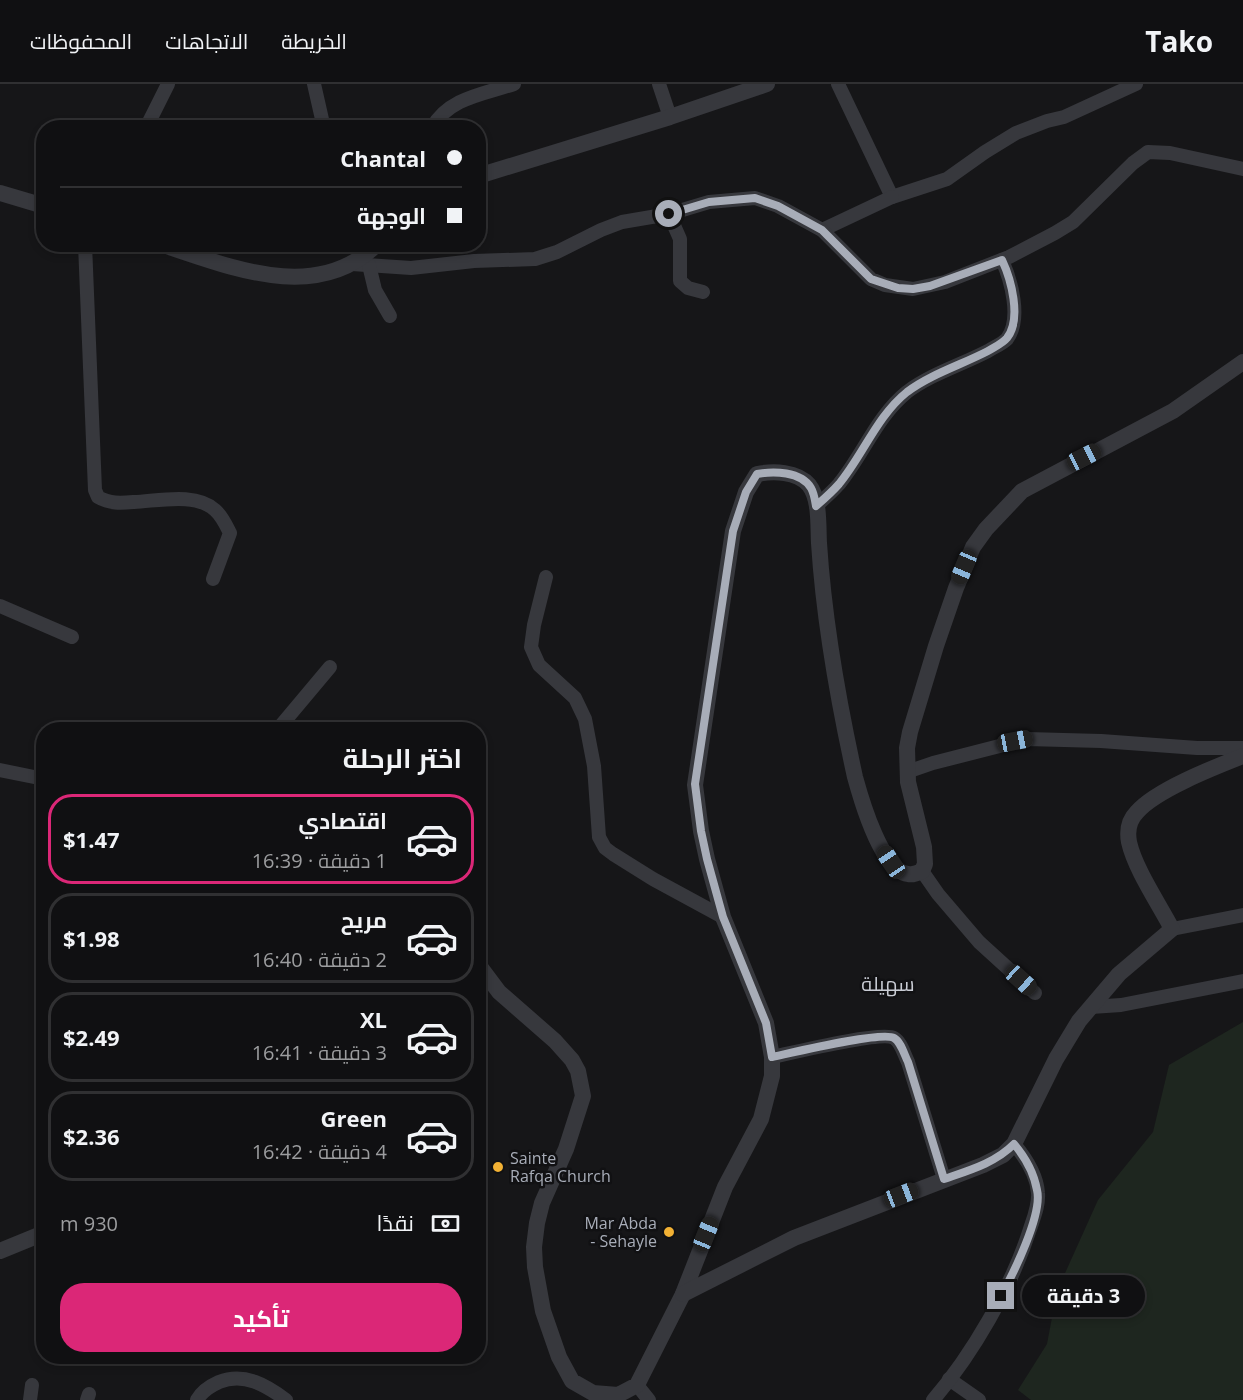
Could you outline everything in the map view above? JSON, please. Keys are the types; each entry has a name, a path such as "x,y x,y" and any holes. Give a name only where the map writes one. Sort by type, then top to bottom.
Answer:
{"street":[{"path":"150,120 168,84"},
{"path":"314,84 322,120"},
{"path":"437,120 444,110 456,103 514,84"},
{"path":"659,84 670,117"},
{"path":"486,174 670,117 767,84"},
{"path":"838,84 891,197"},
{"path":"822,230 891,197 947,179 1016,133 1064,117 1136,84"},
{"path":"352,264 411,268 474,261 535,259 547,256 622,222 669,214 709,202 755,198 778,206 822,230 871,279 898,288 913,289 930,286 1002,260 1036,244 1073,222 1133,163 1148,152 1170,153 1243,169"},
{"path":"0,193 36,204"},
{"path":"669,214 680,239 680,281 688,288 704,292"},
{"path":"85,252 95,490 98,497 114,503 190,500 204,503 215,509 230,533 213,579"},
{"path":"186,252 256,274 293,277 330,273 352,264 366,252"},
{"path":"816,506 839,484 893,405 907,392 928,378 972,359 1008,338 1013,320 1013,291 1002,260"},
{"path":"369,265 375,290 390,316"},
{"path":"922,871 925,864 924,847 907,772 907,748 939,637 973,547 986,529 1022,491 1173,411 1243,362"},
{"path":"486,975 499,992 555,1041 572,1060 582,1083 583,1096 566,1149 542,1203 534,1247 535,1267 543,1311 559,1357 572,1381 591,1396 618,1395 637,1385 683,1294 725,1187 761,1119 772,1076 772,1057 766,1023 723,917 707,859 695,784 733,531 746,492 757,474 775,471 804,480 810,487 816,506 826,625 861,801 880,847 891,862 899,871 907,874 922,871"},
{"path":"546,577 531,647 539,665 575,698 585,719 594,766 599,837 605,848 623,861 723,917"},
{"path":"0,606 72,637"},
{"path":"284,722 330,667"},
{"path":"907,772 933,763 1028,739 1101,741 1197,748 1243,748"},
{"path":"1173,929 1133,855 1129,840 1129,825 1138,810 1149,802 1185,781 1243,756"},
{"path":"0,770 36,777"},
{"path":"922,871 938,894 979,942 1035,993"},
{"path":"683,1294 794,1238 983,1165 1003,1155 1014,1144 1056,1059 1079,1021 1119,975 1173,929 1243,915"},
{"path":"1091,1007 1121,1005 1243,981"},
{"path":"772,1057 865,1038 885,1036 893,1038 900,1044 908,1062 944,1179"},
{"path":"933,1400 983,1329 1010,1280 1028,1238 1037,1207 1038,1192 1024,1156 1014,1144"},
{"path":"0,1251 36,1236"},
{"path":"197,1400 201,1393 211,1386 228,1379 241,1378 264,1386 286,1400"},
{"path":"949,1379 979,1400"},
{"path":"30,1400 32,1385"},
{"path":"637,1385 649,1400"}],"shaded area":[{"path":"1243,1022 1243,1400 1031,1400 1018,1390 1047,1344 1057,1291 1098,1200 1153,1132 1169,1065"}],"place":[{"name":"Sainte Rafqa Church","path":"498,1167"},
{"name":"Mar Abda - Sehayle","path":"669,1232"}],"district":[{"name":"سهيلة","path":"888,983"}],"route":[{"path":"669,214 709,202 755,198 778,206 822,230 871,279 898,288 913,289 945,282 1002,260 1008,272 1013,291 1013,320 1008,338 972,359 928,378 907,392 893,405 839,484 816,506 810,487 804,480 775,471 757,474 746,492 733,531 695,784 701,831 723,917 766,1023 772,1057 865,1038 885,1036 893,1038 900,1044 908,1062 944,1179 983,1165 1003,1155 1014,1144 1024,1156 1038,1192 1037,1207 1028,1238 1001,1296"}]}
